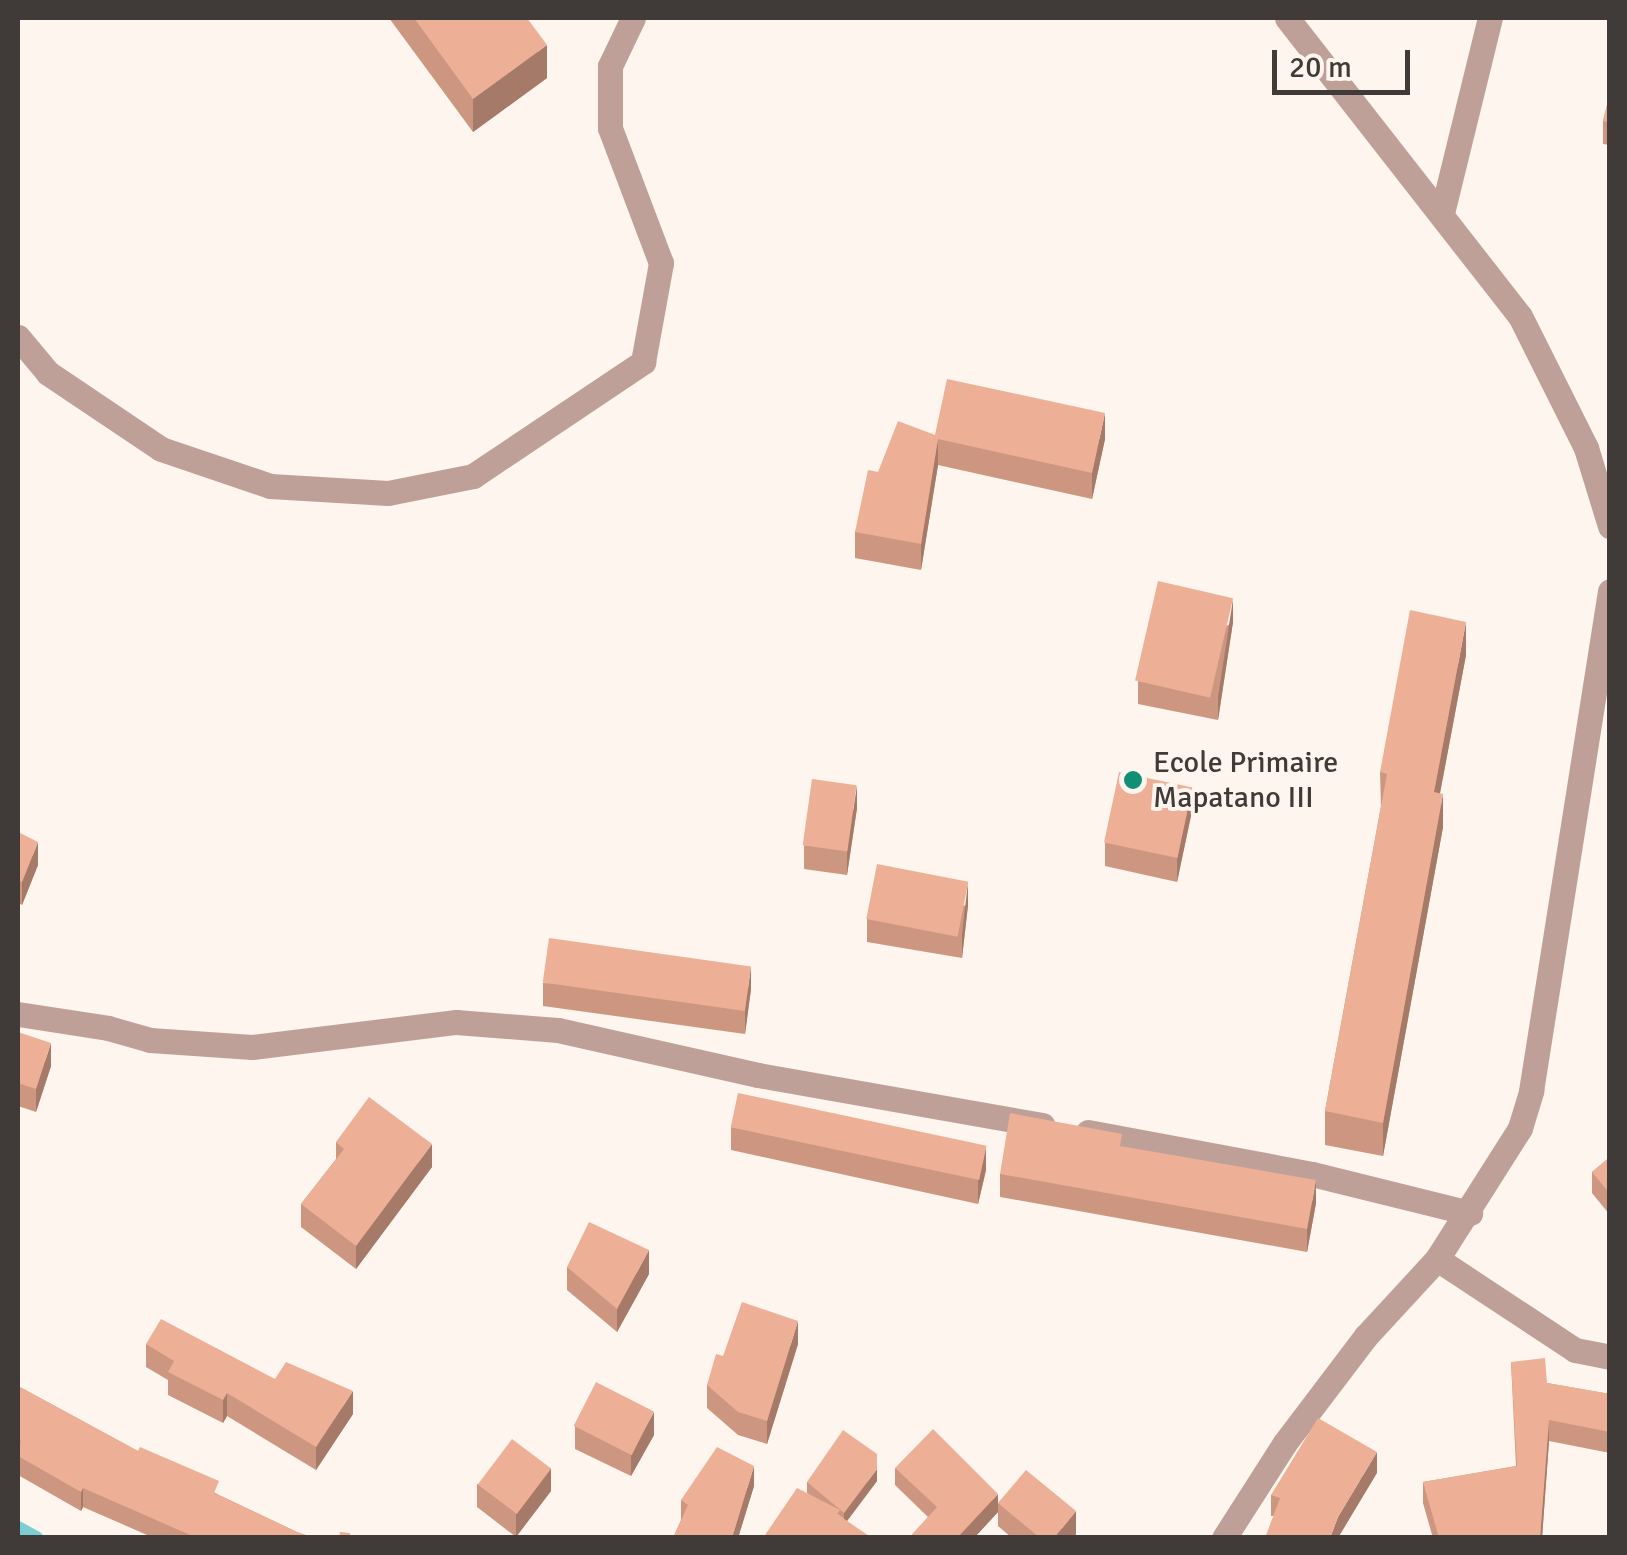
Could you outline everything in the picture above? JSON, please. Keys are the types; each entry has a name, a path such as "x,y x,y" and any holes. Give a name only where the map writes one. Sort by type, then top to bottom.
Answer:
{"street":[{"path":"18,337 48,372 161,449 270,486 388,492 473,476 643,362 661,264 610,128 610,66 633,18"},
{"path":"1287,18 1520,316 1560,388 1586,448 1610,526"},
{"path":"1442,213 1490,18"},
{"path":"1224,1538 1284,1444 1366,1336 1437,1259 1520,1128 1531,1091 1610,590"},
{"path":"18,1014 108,1028 150,1040 252,1046 456,1022 558,1030 758,1075 1312,1174 1470,1212"},
{"path":"1437,1259 1575,1350 1610,1357"}],"building":[{"path":"414,18 527,18 547,45 473,99"},
{"path":"1610,93 1610,122 1603,121"},
{"path":"947,379 1105,413 1092,473 938,439 921,544 855,532 868,470 878,472 898,421 935,435"},
{"path":"1158,581 1233,598 1210,698 1135,680"},
{"path":"1410,610 1466,622 1434,792 1443,794 1383,1123 1325,1111 1387,774 1380,772"},
{"path":"1119,772 1192,788 1177,858 1104,842"},
{"path":"812,779 857,785 847,852 803,845"},
{"path":"18,832 38,842 22,882 18,880"},
{"path":"877,864 968,882 958,937 866,919"},
{"path":"549,938 751,966 745,1011 543,983"},
{"path":"18,1032 51,1043 36,1089 18,1083"},
{"path":"738,1093 986,1146 979,1180 731,1127"},
{"path":"369,1097 432,1144 356,1246 301,1204 344,1149 336,1142"},
{"path":"1010,1113 1122,1134 1120,1146 1316,1180 1307,1229 1000,1174"},
{"path":"1610,1157 1610,1194 1592,1172"},
{"path":"589,1222 649,1250 617,1309 567,1267"},
{"path":"742,1302 798,1321 767,1421 738,1412 707,1385 716,1354 723,1356"},
{"path":"161,1319 275,1379 286,1362 353,1391 316,1447 227,1393 223,1400 168,1372 174,1361 146,1344"},
{"path":"1545,1358 1547,1383 1610,1394 1610,1432 1549,1420 1540,1538 1439,1538 1423,1482 1517,1466 1511,1362"},
{"path":"596,1382 654,1412 632,1455 574,1426"},
{"path":"18,1386 138,1451 140,1447 219,1481 214,1493 314,1538 197,1538 83,1488 81,1492 18,1456"},
{"path":"1318,1418 1377,1452 1338,1517 1330,1538 1265,1538 1280,1498 1271,1495"},
{"path":"933,1429 998,1494 957,1538 909,1538 937,1507 895,1468"},
{"path":"843,1430 877,1454 877,1469 844,1513 807,1482"},
{"path":"512,1439 551,1468 517,1514 478,1485"},
{"path":"717,1447 754,1466 732,1538 673,1538 688,1505 681,1500"},
{"path":"1026,1470 1076,1511 1054,1538 1040,1538 998,1503"},
{"path":"797,1488 840,1510 837,1514 872,1538 763,1538"}],"waterway":[{"path":"18,1528 36,1538"}],"place":[{"name":"Ecole Primaire Mapatano III","path":"1133,780"}]}
